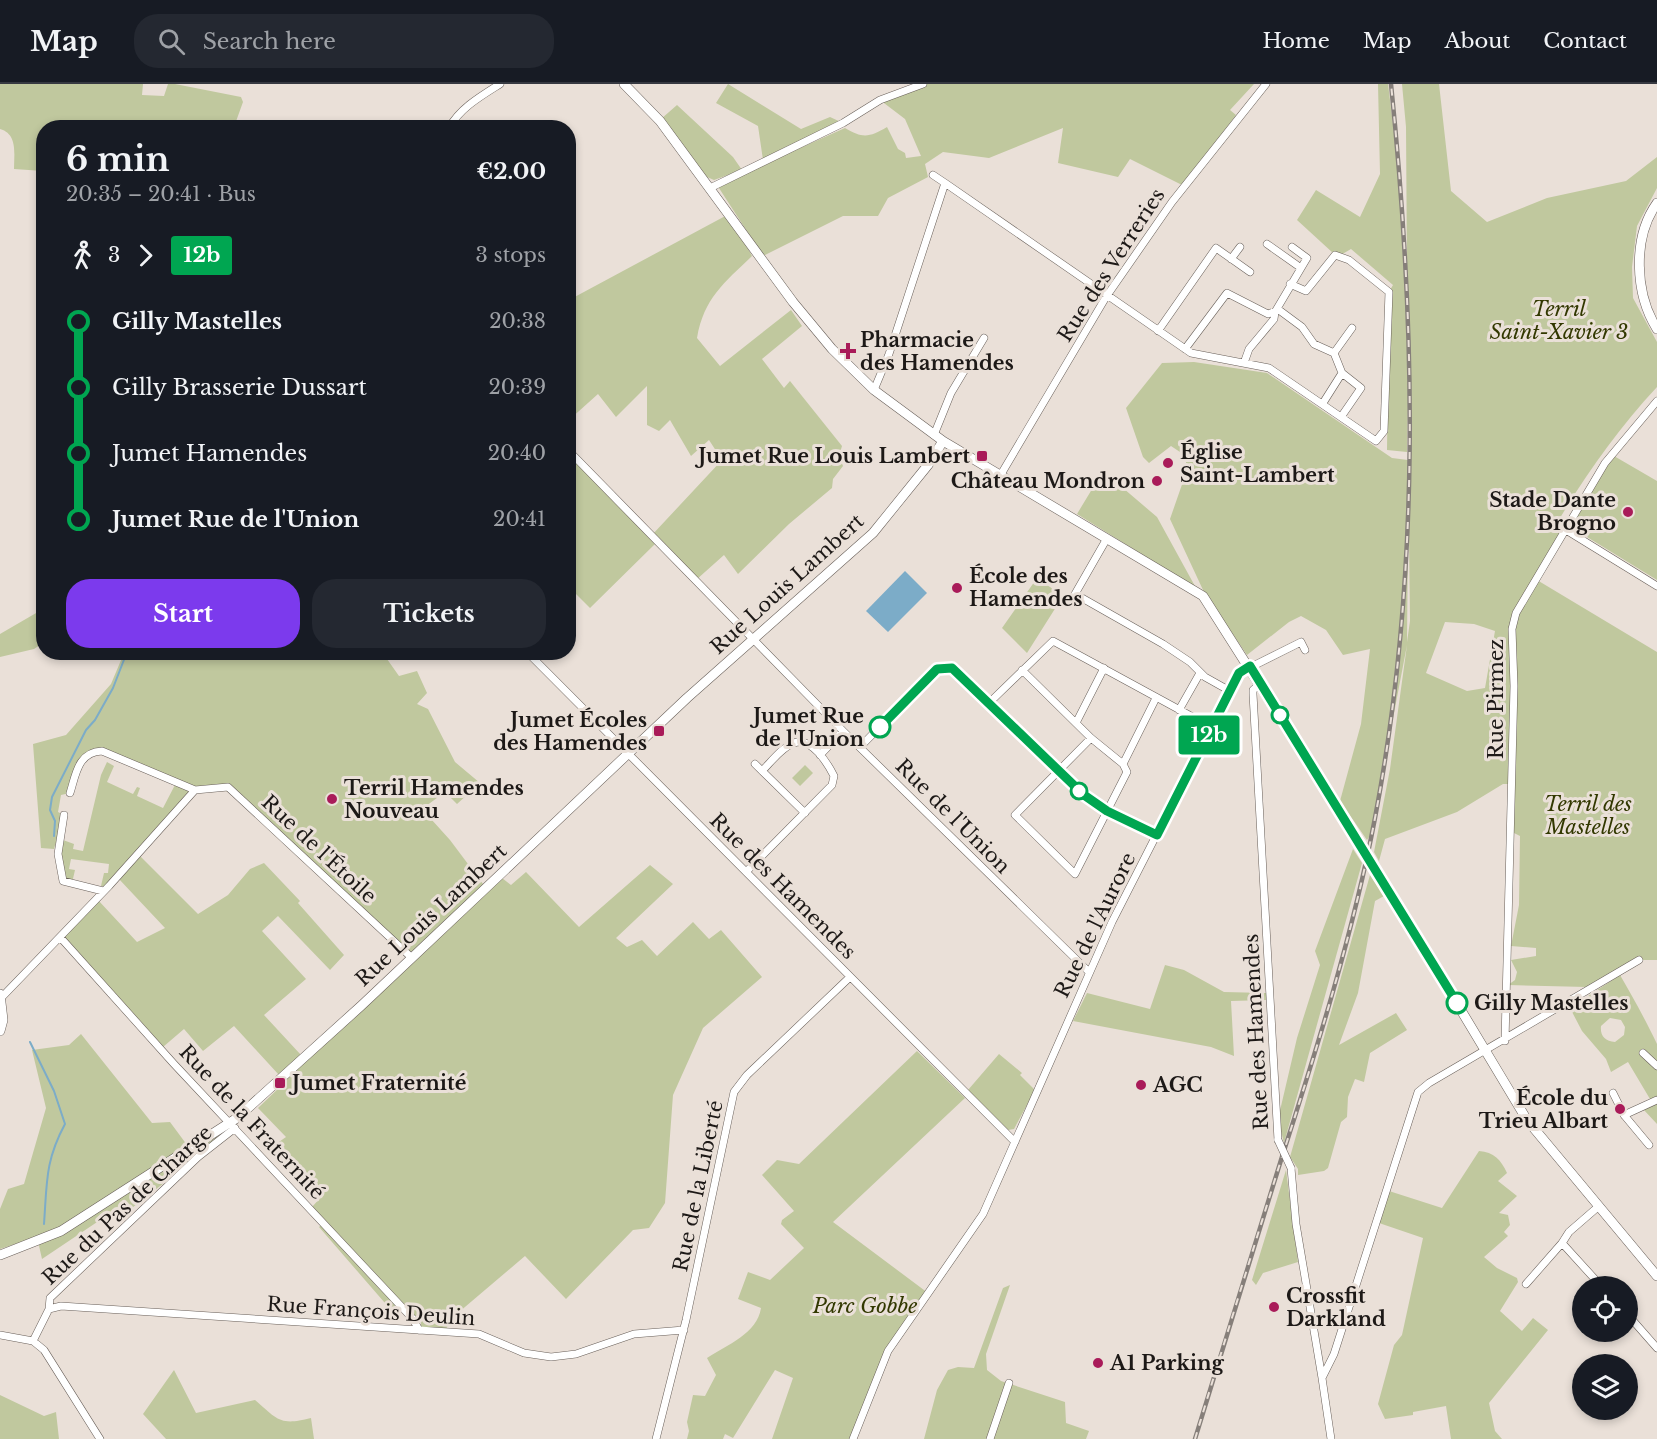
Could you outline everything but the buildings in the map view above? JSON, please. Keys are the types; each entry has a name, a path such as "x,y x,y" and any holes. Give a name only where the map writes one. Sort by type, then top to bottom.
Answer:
{"main road":[{"path":"624,84 660,121 806,318 832,349 874,390 943,441 1203,596 1261,683 1390,891 1527,1120 1657,1276"},
{"path":"1657,203 1643,236 1639,268 1648,315 1657,329"},
{"name":"Rue Louis Lambert","path":"0,1255 61,1231 232,1126 752,639 873,533 928,465 943,441"},
{"path":"0,996 3,1020 0,1031"}],"street":[{"path":"453,120 470,104 500,84"},
{"path":"710,188 843,123 880,100 923,84"},
{"name":"Rue des Verreries","path":"1000,476 1106,297 1172,202 1266,84"},
{"path":"933,175 1106,297 1191,353 1269,368 1376,441 1384,431 1389,292 1349,260 1335,255 1306,291 1290,284"},
{"path":"874,390 889,354 945,183"},
{"path":"1267,244 1301,268"},
{"path":"1231,259 1240,247"},
{"path":"1244,363 1249,349 1274,320 1275,312 1307,258 1292,247"},
{"path":"1158,330 1216,248 1250,272"},
{"path":"1185,349 1227,293 1268,314 1279,310 1302,327 1314,344 1334,353 1342,373 1361,388 1341,417"},
{"path":"1334,353 1352,328"},
{"path":"934,435 951,393 984,338"},
{"path":"1323,403 1342,373"},
{"name":"Rue Pirmez","path":"1505,1041 1515,686 1512,629 1516,613 1605,464 1657,401"},
{"name":"Rue de l'Union","path":"576,458 843,731 1089,972"},
{"path":"1566,530 1657,586"},
{"path":"1106,540 1075,594 1163,644 1200,673 1230,691"},
{"path":"988,703 1053,641 1213,728"},
{"path":"1250,666 1301,642 1305,650"},
{"name":"Rue des Hamendes","path":"535,660 1015,1142"},
{"name":"Rue de l'Aurore","path":"853,1439 888,1351 983,1214 1089,972 1239,673 1250,666"},
{"path":"860,747 937,669 952,668 1057,771 1107,811 1157,835"},
{"path":"1076,723 1104,668"},
{"path":"1023,670 1091,738 1123,764 1127,772 1075,874 1015,815 1091,738"},
{"path":"1179,710 1200,673"},
{"name":"Rue des Hamendes","path":"1261,683 1253,690 1253,694 1278,1140 1291,1168 1299,1242 1306,1273 1331,1439"},
{"path":"1123,764 1156,698"},
{"path":"820,755 843,731"},
{"path":"746,872 832,785 834,776 820,755 805,743 796,741 762,771"},
{"name":"Rue de l'Étoile","path":"70,793 80,762 89,753 102,751 195,790 228,787 412,958"},
{"path":"755,764 805,813"},
{"path":"0,996 60,937 195,790"},
{"path":"64,815 58,854 63,881 103,891"},
{"name":"Rue de la Fraternité","path":"60,937 232,1126 413,1319 419,1330"},
{"path":"1322,1378 1334,1354 1414,1100 1422,1087 1485,1050 1505,1041 1639,960"},
{"name":"Rue de la Liberté","path":"659,1438 734,1092 747,1075 850,977"},
{"path":"1643,1053 1657,1066"},
{"path":"1613,1093 1624,1115 1649,1145"},
{"path":"1624,1115 1657,1100"},
{"name":"Rue du Pas de Charge","path":"33,1341 49,1309 50,1298 232,1126"},
{"path":"1526,1284 1569,1232 1599,1206"},
{"path":"1562,1243 1592,1276"},
{"name":"Rue François Deulin","path":"49,1309 61,1306 183,1313 479,1334 524,1353 551,1357 576,1354 634,1334 684,1330"},
{"path":"1638,1326 1657,1348"},
{"path":"0,1335 33,1341 44,1350 68,1384 100,1439"},
{"path":"990,1439 1009,1383"}],"green space":[{"path":"0,84 143,84 142,95 164,96 168,84 175,84 241,97 243,102 237,120 36,120 36,171 14,169 14,145 10,135 0,129"},
{"path":"728,84 801,129 830,117 843,123 763,160 758,126 716,103"},
{"path":"923,84 1254,84 1230,110 1236,115 1184,186 1130,159 1118,177 1058,163 1063,128 989,158 943,152 925,164 928,177 888,198 878,216 843,216 763,256 717,185 845,128 857,134 866,135 887,127 898,149 905,153 906,158 921,156 905,119 880,100"},
{"path":"1378,84 1388,84 1402,198 1407,270 1406,127 1402,84 1439,84 1451,191 1487,222 1547,198 1626,181 1657,157 1657,188 1637,226 1632,267 1633,298 1657,342 1657,387 1615,437 1565,509 1554,528 1560,534 1537,580 1657,652 1657,960 1639,960 1587,987 1508,985 1515,980 1517,972 1511,960 1536,956 1536,948 1511,946 1519,905 1520,836 1514,833 1513,784 1503,784 1457,812 1385,839 1379,861 1374,852 1390,769 1407,645 1371,834 1367,840 1340,801 1361,724 1370,649 1343,655 1326,630 1301,616 1289,622 1247,655 1203,590 1170,519 1186,473 1186,456 1171,446 1149,463 1143,457 1126,408 1162,363 1194,362 1267,373 1392,458 1408,460 1408,400 1407,452 1387,450 1389,292 1393,285 1351,249 1339,256 1333,253 1297,220 1316,190 1360,217 1380,174","holes":["1408,537 1410,621 1407,642","1445,622 1474,624 1495,631 1485,688 1467,691 1426,673"]},
{"path":"677,105 733,157 742,170 714,180 707,177 661,119"},
{"path":"729,214 752,256 724,283 710,302 700,324 697,338 720,366 791,310 802,326 762,359 784,388 790,381 842,446 839,456 843,466 833,479 832,488 789,524 738,574 724,555 696,580 652,535 722,460 709,440 691,456 670,420 659,431 647,425 647,386 616,417 598,394 576,414 576,296"},
{"name":"Stade Dante Brogno","path":"1614,456 1657,481 1657,580 1574,529 1574,515"},
{"path":"576,458 656,543 590,608 576,594"},
{"path":"1103,471 1157,517 1196,588 1077,514"},
{"path":"1037,578 1063,596 1027,653 1002,628"},
{"path":"36,613 36,648 34,649 0,657 0,634"},
{"path":"121,660 388,660 399,676 417,671 427,693 417,704 428,709 455,762 480,783 457,804 445,792 422,809 450,840 486,888 502,878 511,885 526,872 579,927 650,865 673,884 616,938 627,947 642,940 657,956 693,922 709,939 721,930 762,977 703,1028 673,1095 665,1203 649,1228 633,1230 566,1299 525,1256 452,1318 446,1329 421,1329 421,1323 396,1296 393,1300 395,1306 391,1310 319,1227 326,1221 312,1207 321,1197 276,1144 286,1137 258,1108 420,953 408,951 390,940 230,792 207,787 195,790 109,886 101,886 104,873 108,873 109,864 71,859 69,869 75,870 72,883 65,879 61,858 63,840 74,844 73,849 83,851 101,775 107,762 114,766 107,782 133,794 137,787 140,788 137,796 163,808 176,783 107,752 85,755 76,763 68,790 70,793 61,795 58,812 64,815 54,849 41,848 33,744 66,735 111,684"},
{"path":"805,765 813,773 800,786 792,778"},
{"path":"1353,849 1362,863 1284,1143 1278,1119 1297,1038 1320,965 1315,951"},
{"path":"139,855 198,914 228,895 250,869 264,863 300,901 298,903 344,955 330,970 278,916 262,931 306,979 264,1015 301,1055 279,1075 234,1026 203,1051 184,1029 163,1047 63,937 98,900 137,942 165,928 118,878"},
{"path":"1370,875 1384,896 1375,901 1358,993 1339,1045 1396,1013 1407,1030 1370,1053 1364,1082 1355,1079 1348,1097 1347,1117 1341,1122 1328,1168 1324,1171 1298,1175 1298,1169 1290,1157"},
{"path":"1165,965 1184,970 1224,992 1266,993 1266,1000 1231,1001 1234,1056 1211,1047 1073,1021 1087,993 1150,1009"},
{"path":"1620,975 1657,1044 1657,1124 1643,1109 1650,1099 1628,1062 1611,1072 1606,1059 1582,1031 1570,1008","holes":["1610,1018 1621,1020 1625,1027 1624,1035 1615,1042 1604,1037 1601,1033 1601,1026"]},
{"path":"81,1034 152,1123 170,1122 190,1149 232,1130 128,1211 121,1206 42,1259 37,1237 0,1249 0,1209 8,1189 24,1184 46,1108 32,1050 69,1045"},
{"name":"Parc Gobbe","path":"917,1051 965,1098 833,1222 928,1293 888,1351 853,1439 772,1439 793,1378 775,1370 733,1438 725,1434 723,1439 687,1439 689,1431 687,1422 693,1395 705,1396 716,1375 707,1358 748,1332 758,1317 761,1308 738,1299 748,1272 770,1280 804,1248 781,1224 782,1220 794,1211 762,1175 777,1160 799,1164"},
{"path":"999,1054 1022,1073 1020,1075 1035,1090 1014,1129 1008,1130 968,1090"},
{"path":"1479,1151 1493,1155 1502,1164 1507,1173 1498,1181 1517,1196 1499,1213 1508,1215 1510,1225 1504,1232 1508,1236 1484,1257 1497,1268 1517,1278 1518,1282 1500,1311 1522,1331 1533,1318 1548,1330 1489,1403 1495,1431 1502,1439 1451,1439 1446,1406 1413,1412 1413,1415 1385,1419 1378,1404 1394,1345 1402,1335 1423,1238 1379,1223 1389,1191 1442,1208"},
{"path":"1286,1170 1298,1262 1263,1273 1256,1285 1252,1280"},
{"path":"1010,1285 986,1354 987,1370 1001,1381 1065,1402 1066,1423 1089,1431 1086,1439 924,1439 937,1390 948,1370 958,1367 974,1368 1003,1288"},
{"path":"174,1370 196,1413 255,1400 280,1420 311,1418 314,1439 166,1439 143,1414"},
{"path":"0,1395 44,1416 56,1412 59,1439 0,1439"}],"water":[{"path":"905,571 927,593 888,632 866,611"}],"waterway":[{"path":"54,836 55,821 50,810 52,797 86,730 95,720 113,688 124,660"},
{"path":"30,1042 54,1091 65,1124 50,1161 44,1224"}],"railway":[{"path":"1195,1439 1321,1033 1345,948 1375,818 1390,727 1407,544 1410,452 1406,268 1391,84"}],"bus line":[{"name":"12b","path":"880,727 937,669 952,668 1084,795 1107,811 1157,835 1239,673 1250,666 1457,1003"}],"place":[{"name":"Pharmacie des Hamendes","path":"848,351"},
{"name":"Jumet Rue Louis Lambert","path":"982,456"},
{"name":"Église Saint-Lambert","path":"1168,463"},
{"name":"Château Mondron","path":"1157,481"},
{"name":"Stade Dante Brogno","path":"1628,512"},
{"name":"École des Hamendes","path":"957,588"},
{"name":"Jumet Rue de l'Union","path":"880,727"},
{"name":"Jumet Écoles des Hamendes","path":"659,731"},
{"name":"Terril Hamendes Nouveau","path":"332,799"},
{"name":"Gilly Mastelles","path":"1457,1003"},
{"name":"Jumet Fraternité","path":"280,1083"},
{"name":"AGC","path":"1141,1085"},
{"name":"École du Trieu Albart","path":"1620,1109"},
{"name":"Crossfit Darkland","path":"1274,1307"},
{"name":"A1 Parking","path":"1098,1363"}],"park label":[{"name":"Terril Saint-Xavier 3","path":"1559,320"},
{"name":"Terril des Mastelles","path":"1588,816"}]}
